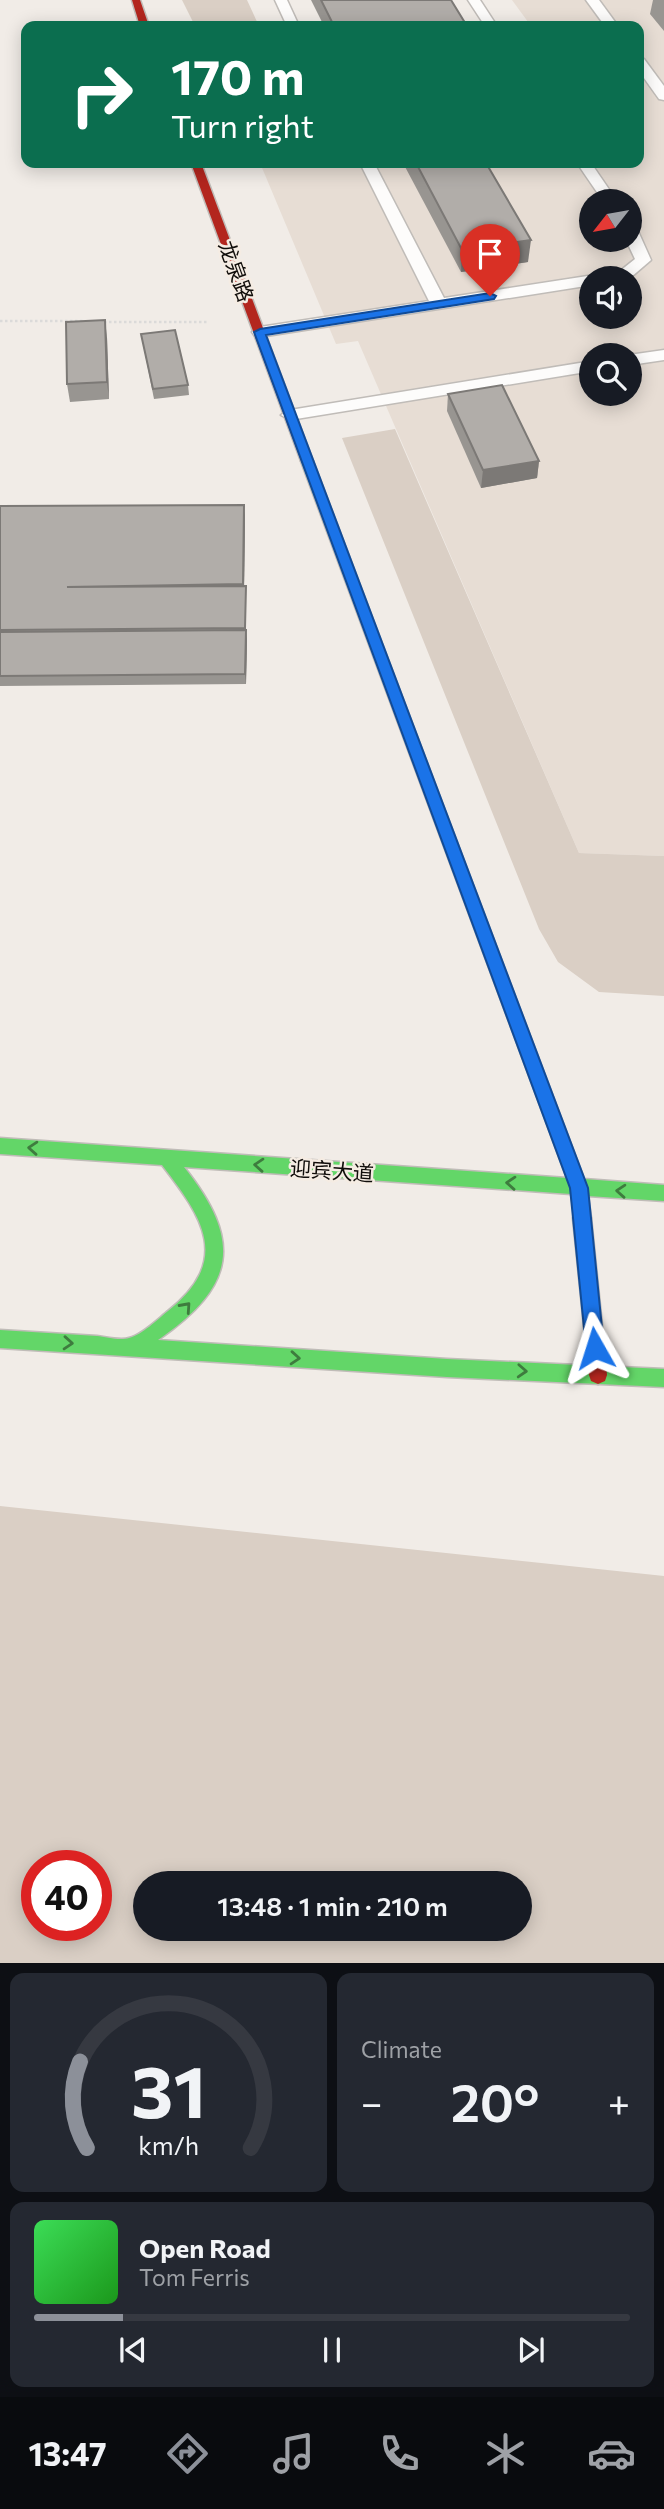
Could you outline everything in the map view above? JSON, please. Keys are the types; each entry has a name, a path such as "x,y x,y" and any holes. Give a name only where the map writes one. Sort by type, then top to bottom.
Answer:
{"main road":[{"path":"136,0 143,21"},
{"name":"龙泉路","path":"199,168 579,1188 598,1375"},
{"name":"迎宾大道","path":"0,1146 664,1193"},
{"path":"132,1347 183,1313 210,1278 215,1235 194,1196 167,1158"},
{"path":"0,1339 664,1378"}],"lane":[{"path":"281,0 291,21"},
{"path":"474,0 488,21"},
{"path":"592,0 608,21"},
{"path":"644,69 664,96"},
{"path":"370,168 439,304"},
{"path":"587,168 602,189"},
{"path":"636,266 643,260 639,252"},
{"path":"258,327 439,304 579,282"},
{"path":"642,358 664,355"},
{"path":"290,415 579,368"}],"path":[{"path":"0,321 258,327"}],"shaded area":[{"path":"182,0 247,0 257,21 192,21"},
{"path":"512,0 664,0 664,856 579,853 358,341 336,344 262,168 644,168 644,21 527,21"},
{"path":"395,429 579,853 664,856 664,996 599,992 558,962 539,929 342,438"},
{"path":"0,1506 664,1576 664,1963 0,1963"}],"building":[{"path":"321,0 451,0 464,21 332,21"},
{"path":"419,168 489,168 531,240 462,250"},
{"path":"105,320 107,382 67,384 66,322"},
{"path":"175,330 188,385 153,389 141,334"},
{"path":"502,385 539,461 483,470 448,394"},
{"path":"244,505 243,584 67,587 246,586 245,628 0,630 0,506"},
{"path":"246,630 245,674 0,676 0,632"}],"traffic: fast":[{"path":"307,461 579,1188 582,1218"},
{"path":"0,1146 664,1193"},
{"path":"132,1347 163,1326 193,1300 213,1269 216,1251 213,1231 205,1211 167,1158"},
{"path":"0,1339 447,1368 664,1378"}],"traffic: jam":[{"path":"136,0 143,21"},
{"path":"198,168 307,461"},
{"path":"582,1218 598,1375"}],"route":[{"path":"490,296 260,332 579,1188 595,1348"}]}
